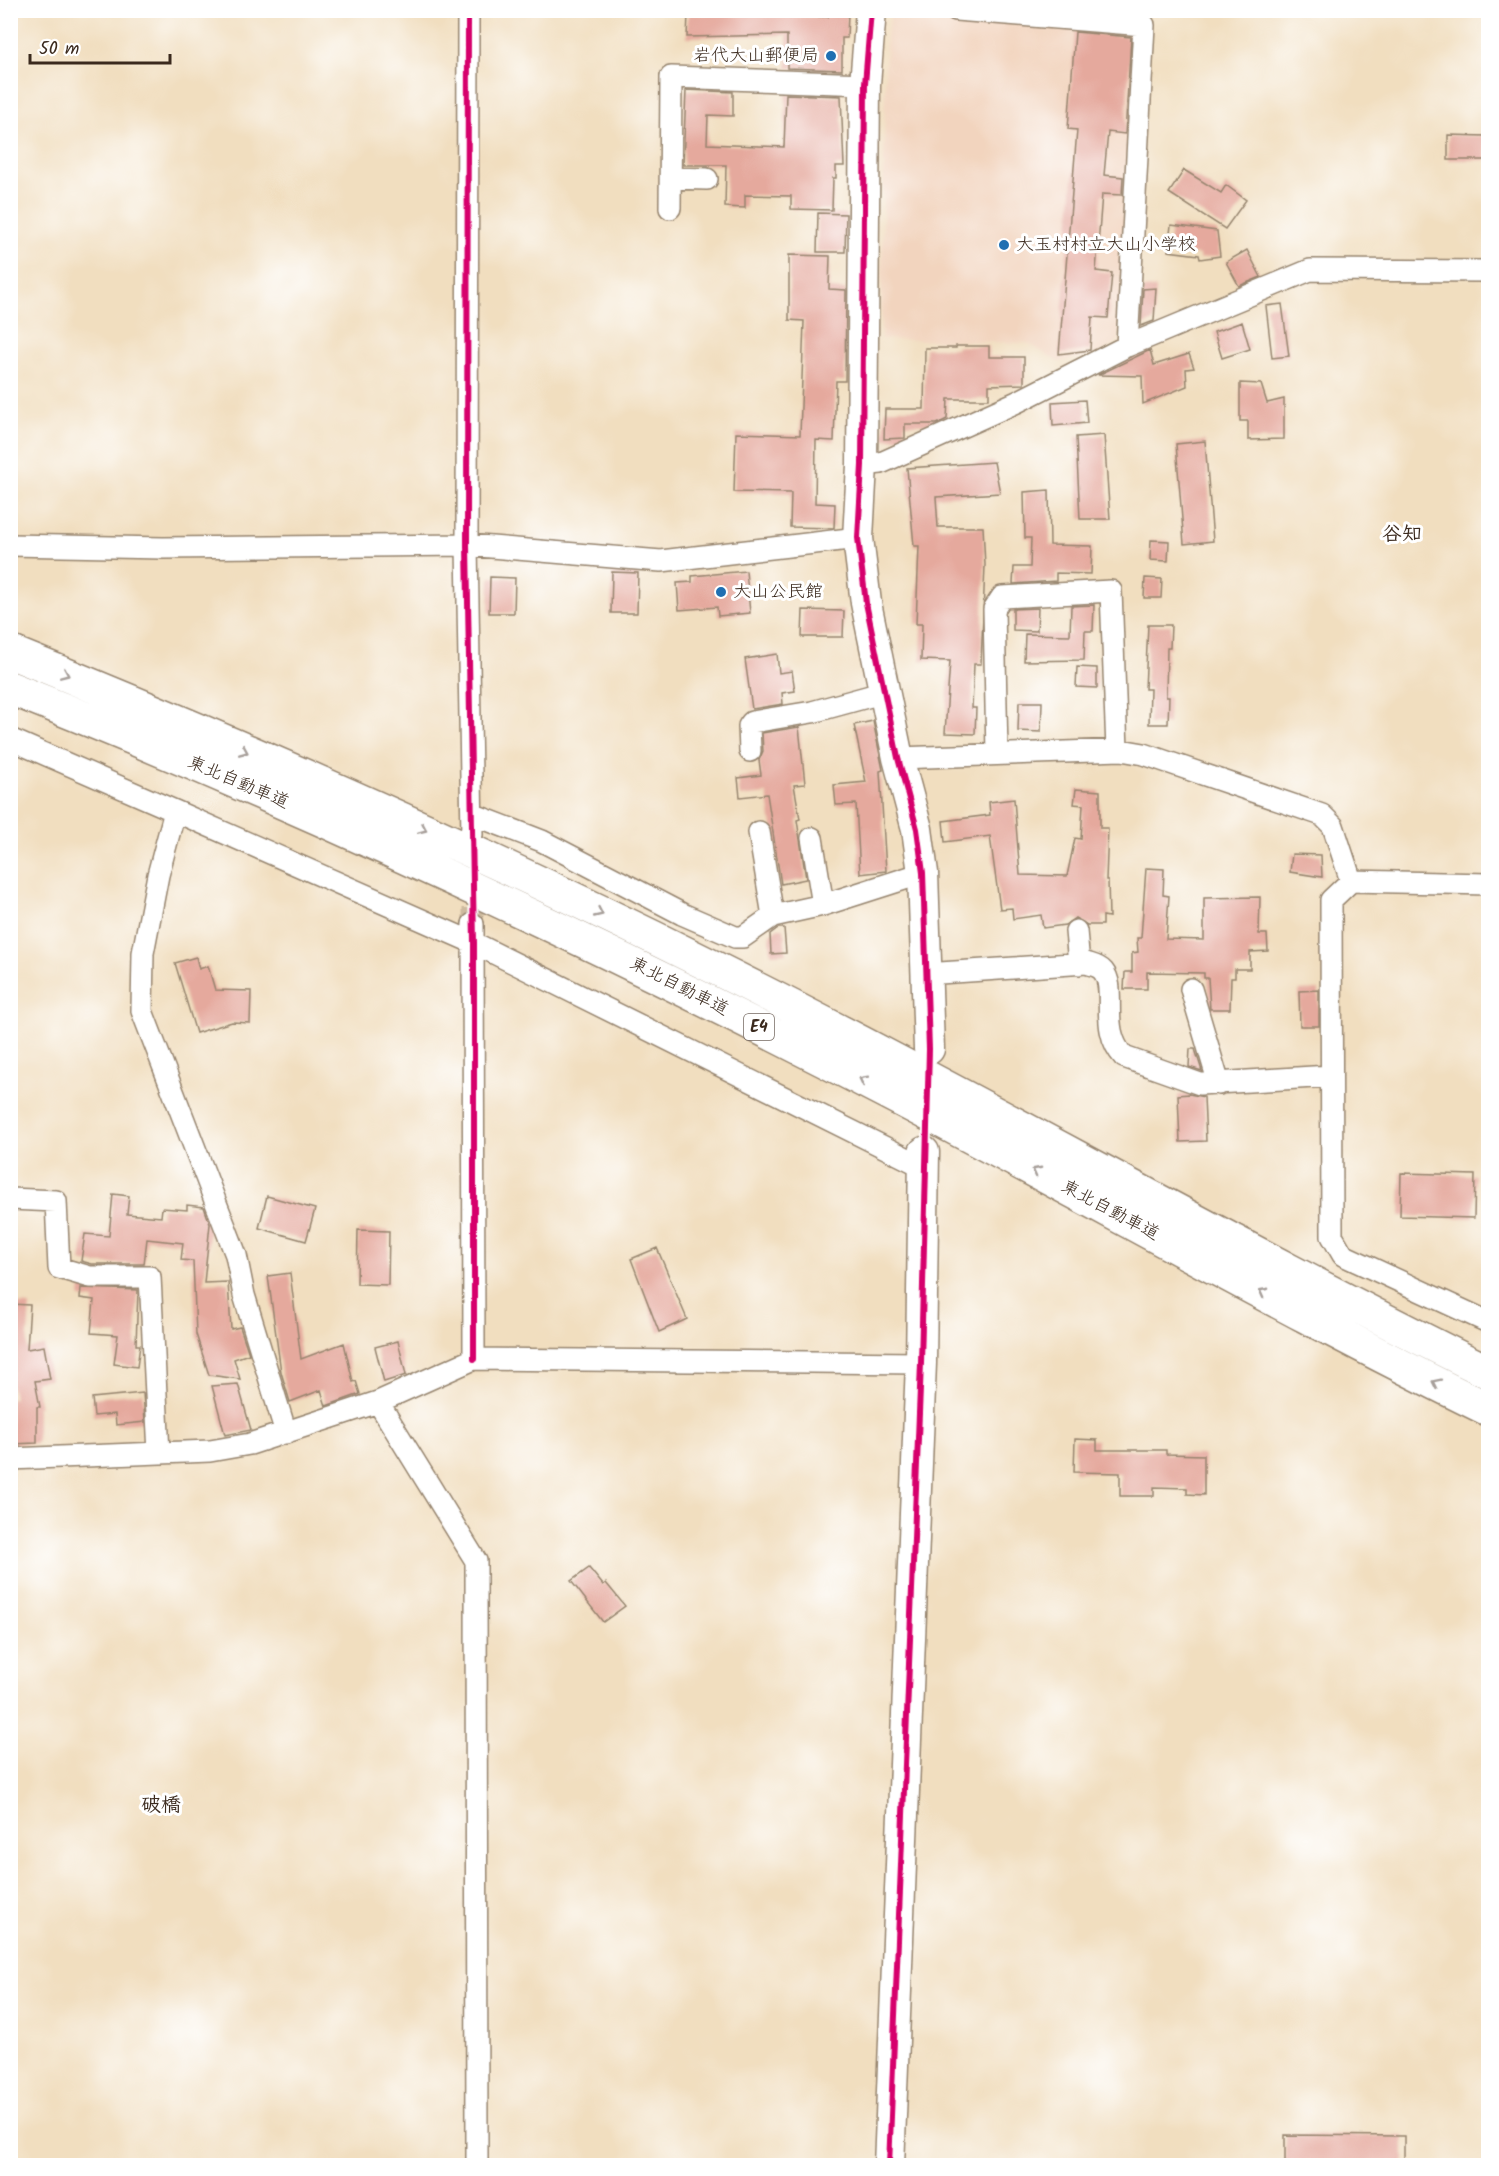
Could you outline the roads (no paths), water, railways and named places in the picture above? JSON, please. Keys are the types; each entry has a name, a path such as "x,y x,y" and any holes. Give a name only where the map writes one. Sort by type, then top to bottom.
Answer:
{"highway":[{"name":"東北自動車道","path":"10,652 382,810 703,962 902,1064 1294,1273 1488,1372"},
{"name":"東北自動車道","path":"10,688 321,817 562,929 890,1094 1488,1408"}],"street":[{"path":"468,10 467,545 472,824 542,842 682,914 735,937 743,938 773,916 823,905 923,873"},
{"path":"871,10 865,84 862,465 858,538 866,603 898,758 917,830 923,873 927,934 925,974 929,1048"},
{"path":"956,10 1144,25 1127,346"},
{"path":"670,208 672,77 865,84"},
{"path":"671,178 707,179"},
{"path":"862,465 881,463 955,430 1127,346 1310,270 1488,271"},
{"path":"10,545 163,548 467,545 661,561 858,538"},
{"path":"998,754 994,609 1002,597 1111,591 1117,750"},
{"path":"750,751 749,726 752,722 812,712 885,692"},
{"path":"10,739 175,811 473,933 924,1160 921,1363 889,2166"},
{"path":"898,758 1117,750 1144,754 1322,815 1333,826 1351,881"},
{"path":"175,811 158,875 143,953 142,1011 236,1255 244,1295 286,1433"},
{"path":"759,832 773,916"},
{"path":"812,838 823,905"},
{"path":"1488,884 1351,881 1331,900 1330,1076 1332,1236 1343,1255 1488,1322"},
{"path":"1076,931 1079,964"},
{"path":"473,933 474,1359"},
{"path":"925,974 1079,964 1098,967 1107,978 1113,1042 1124,1057 1200,1084 1330,1076"},
{"path":"1191,989 1219,1084"},
{"path":"10,1199 56,1201 59,1268 90,1277 150,1277 159,1453"},
{"path":"10,1459 210,1451 250,1444 378,1402 474,1359 921,1363"},
{"path":"378,1402 476,1561 477,2166"}],"tunnel":[{"path":"473,877 473,924"}],"place":[{"name":"岩代大山郵便局","path":"831,56"},
{"name":"大玉村村立大山小学校","path":"1004,245"},
{"name":"大山公民館","path":"721,592"}],"district":[{"name":"谷知","path":"1402,535"},
{"name":"破橋","path":"161,1806"}]}
